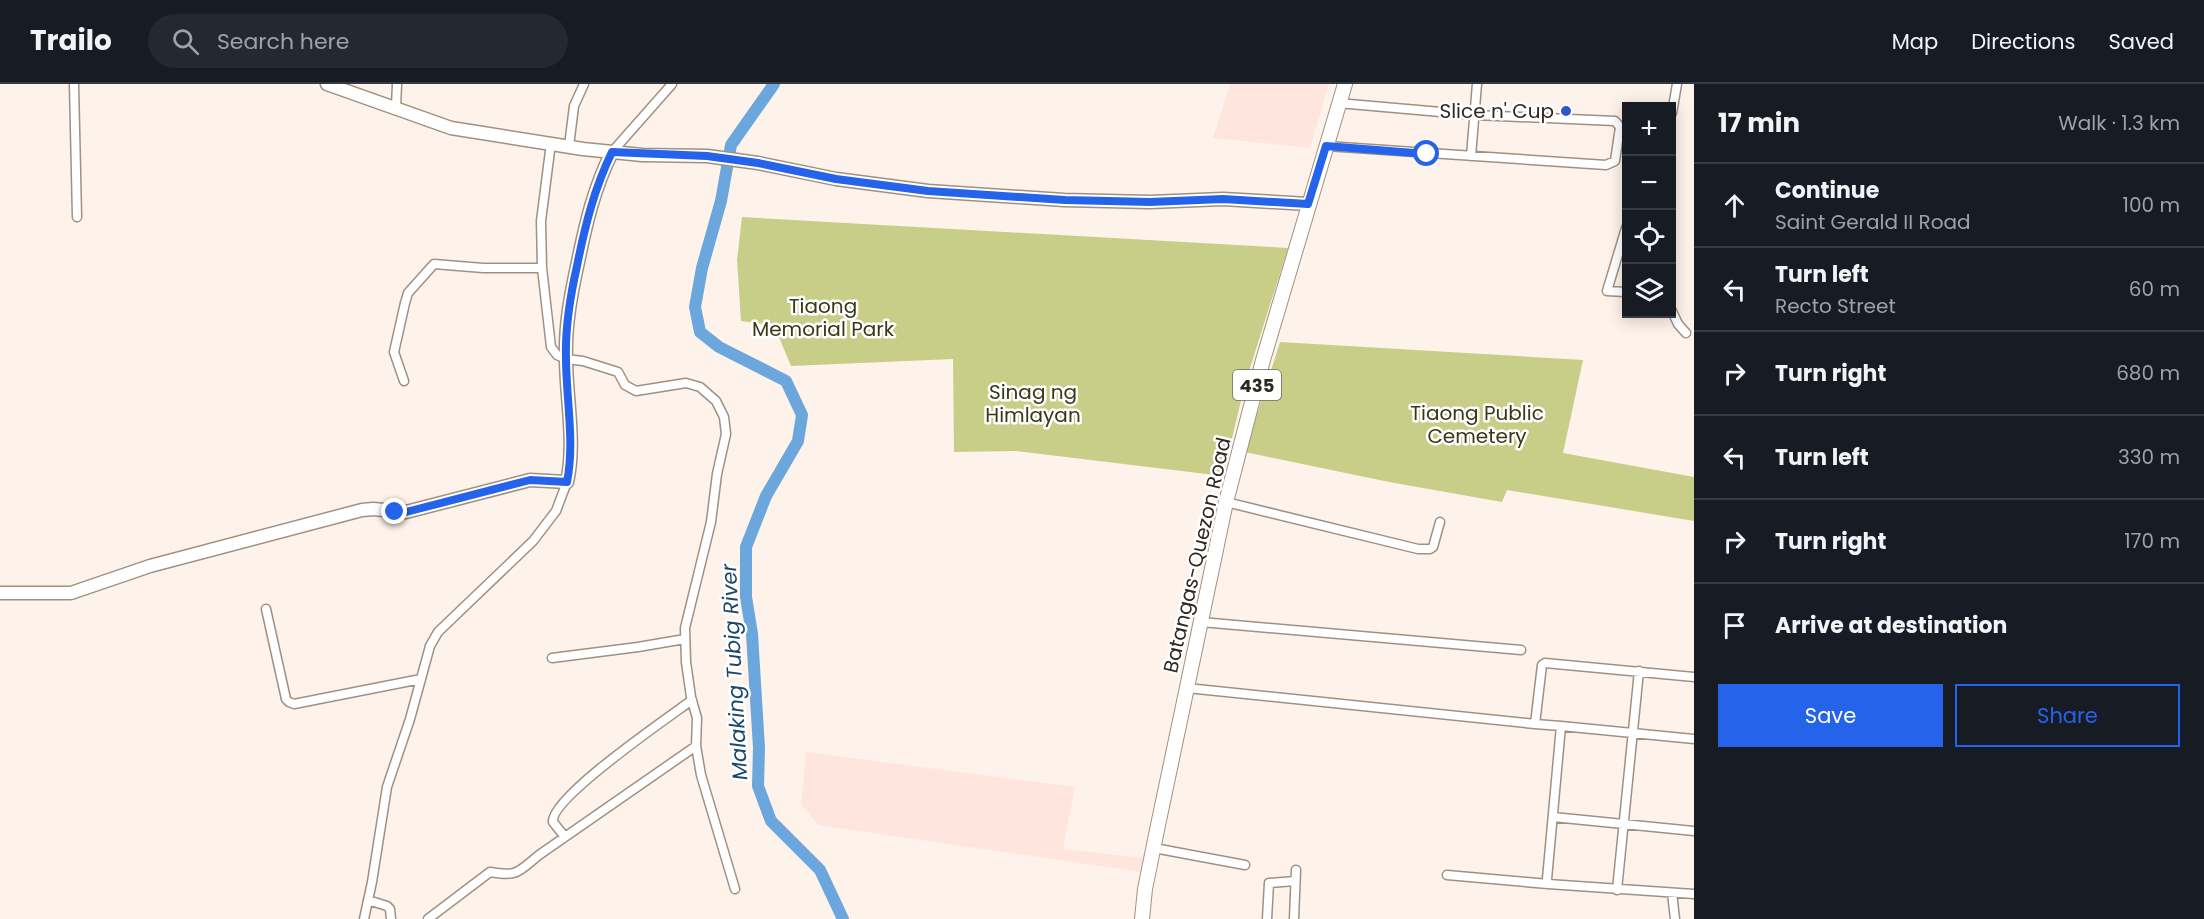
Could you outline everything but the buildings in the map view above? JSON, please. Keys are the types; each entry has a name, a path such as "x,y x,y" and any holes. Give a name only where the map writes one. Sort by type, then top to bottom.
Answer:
{"main road":[{"name":"435","path":"1308,204 1345,84"},
{"name":"Batangas-Quezon Road","path":"1142,919 1154,848 1226,502 1308,204"}],"street":[{"path":"74,84 77,217"},
{"path":"327,84 451,128 612,152 707,156 758,163 836,179 928,191 1065,200 1150,202 1223,199 1308,204"},
{"path":"396,107 397,84"},
{"path":"569,146 574,106 584,84"},
{"path":"364,919 387,787 430,646 438,632 533,542 556,511 567,482 570,454 566,359 568,309 584,232 598,180 612,152 672,84"},
{"path":"1471,156 1477,84"},
{"path":"1673,102 1677,84"},
{"path":"1326,146 1606,165 1615,161 1620,127 1615,121 1475,115 1338,103"},
{"path":"551,143 541,221 542,268 551,347 557,355 566,359 594,364 618,372 625,385 636,391 687,383 700,387 716,401 724,417 726,434 717,474 711,522 685,628 685,639 686,662 697,718 696,746 701,775 735,890"},
{"path":"1622,241 1607,291 1622,292"},
{"path":"404,381 394,352 405,303 408,293 434,264 483,268 542,268"},
{"path":"1675,318 1686,333"},
{"path":"0,593 71,593 150,566 362,510 406,512 530,480 567,482"},
{"path":"1226,502 1425,550 1433,547 1440,522"},
{"path":"266,609 286,699 289,702 294,704 421,679"},
{"path":"1201,622 1521,650"},
{"path":"552,658 685,639"},
{"path":"1535,724 1542,665 1545,663 1639,670 1694,677"},
{"path":"1617,890 1639,670"},
{"path":"1187,688 1694,739"},
{"path":"565,837 553,822 555,810 601,767 692,700"},
{"path":"1548,884 1561,726"},
{"path":"428,919 490,872 508,875 517,873 696,746"},
{"path":"1553,817 1694,831"},
{"path":"1154,848 1245,865"},
{"path":"1294,919 1296,870"},
{"path":"1448,875 1617,890 1694,894"},
{"path":"1267,919 1269,883 1295,881"},
{"path":"1672,893 1676,915 1684,919"},
{"path":"368,900 387,906 390,909 391,919"}],"shaded area":[{"path":"1230,84 1329,84 1310,148 1213,138"},
{"path":"806,752 1075,787 1063,849 1144,858 1141,872 818,825 801,804"}],"green space":[{"path":"742,217 1288,248 1245,384 1223,476 1015,451 954,452 953,359 791,366 774,325 741,321 737,260"},
{"name":"Tiaong Public Cemetery","path":"1280,342 1583,360 1563,453 1694,477 1694,521 1507,490 1502,502 1389,482 1245,452"}],"waterway":[{"name":"Malaking Tubig River","path":"774,84 731,145 721,201 702,268 695,307 700,332 719,347 786,381 802,415 798,441 766,496 746,547 746,597 752,634 759,748 758,786 771,821 820,870 843,919"}],"place":[{"name":"Slice n' Cup","path":"1566,111"}],"route":[{"path":"395,512 406,512 530,480 567,482 570,469 566,359 568,309 591,204 598,180 612,152 707,156 758,163 836,179 928,191 1065,200 1150,202 1223,199 1308,204 1326,146 1427,154"}],"park label":[{"name":"Tiaong Memorial Park","path":"823,318"},
{"name":"Sinag ng Himlayan","path":"1033,404"}]}
